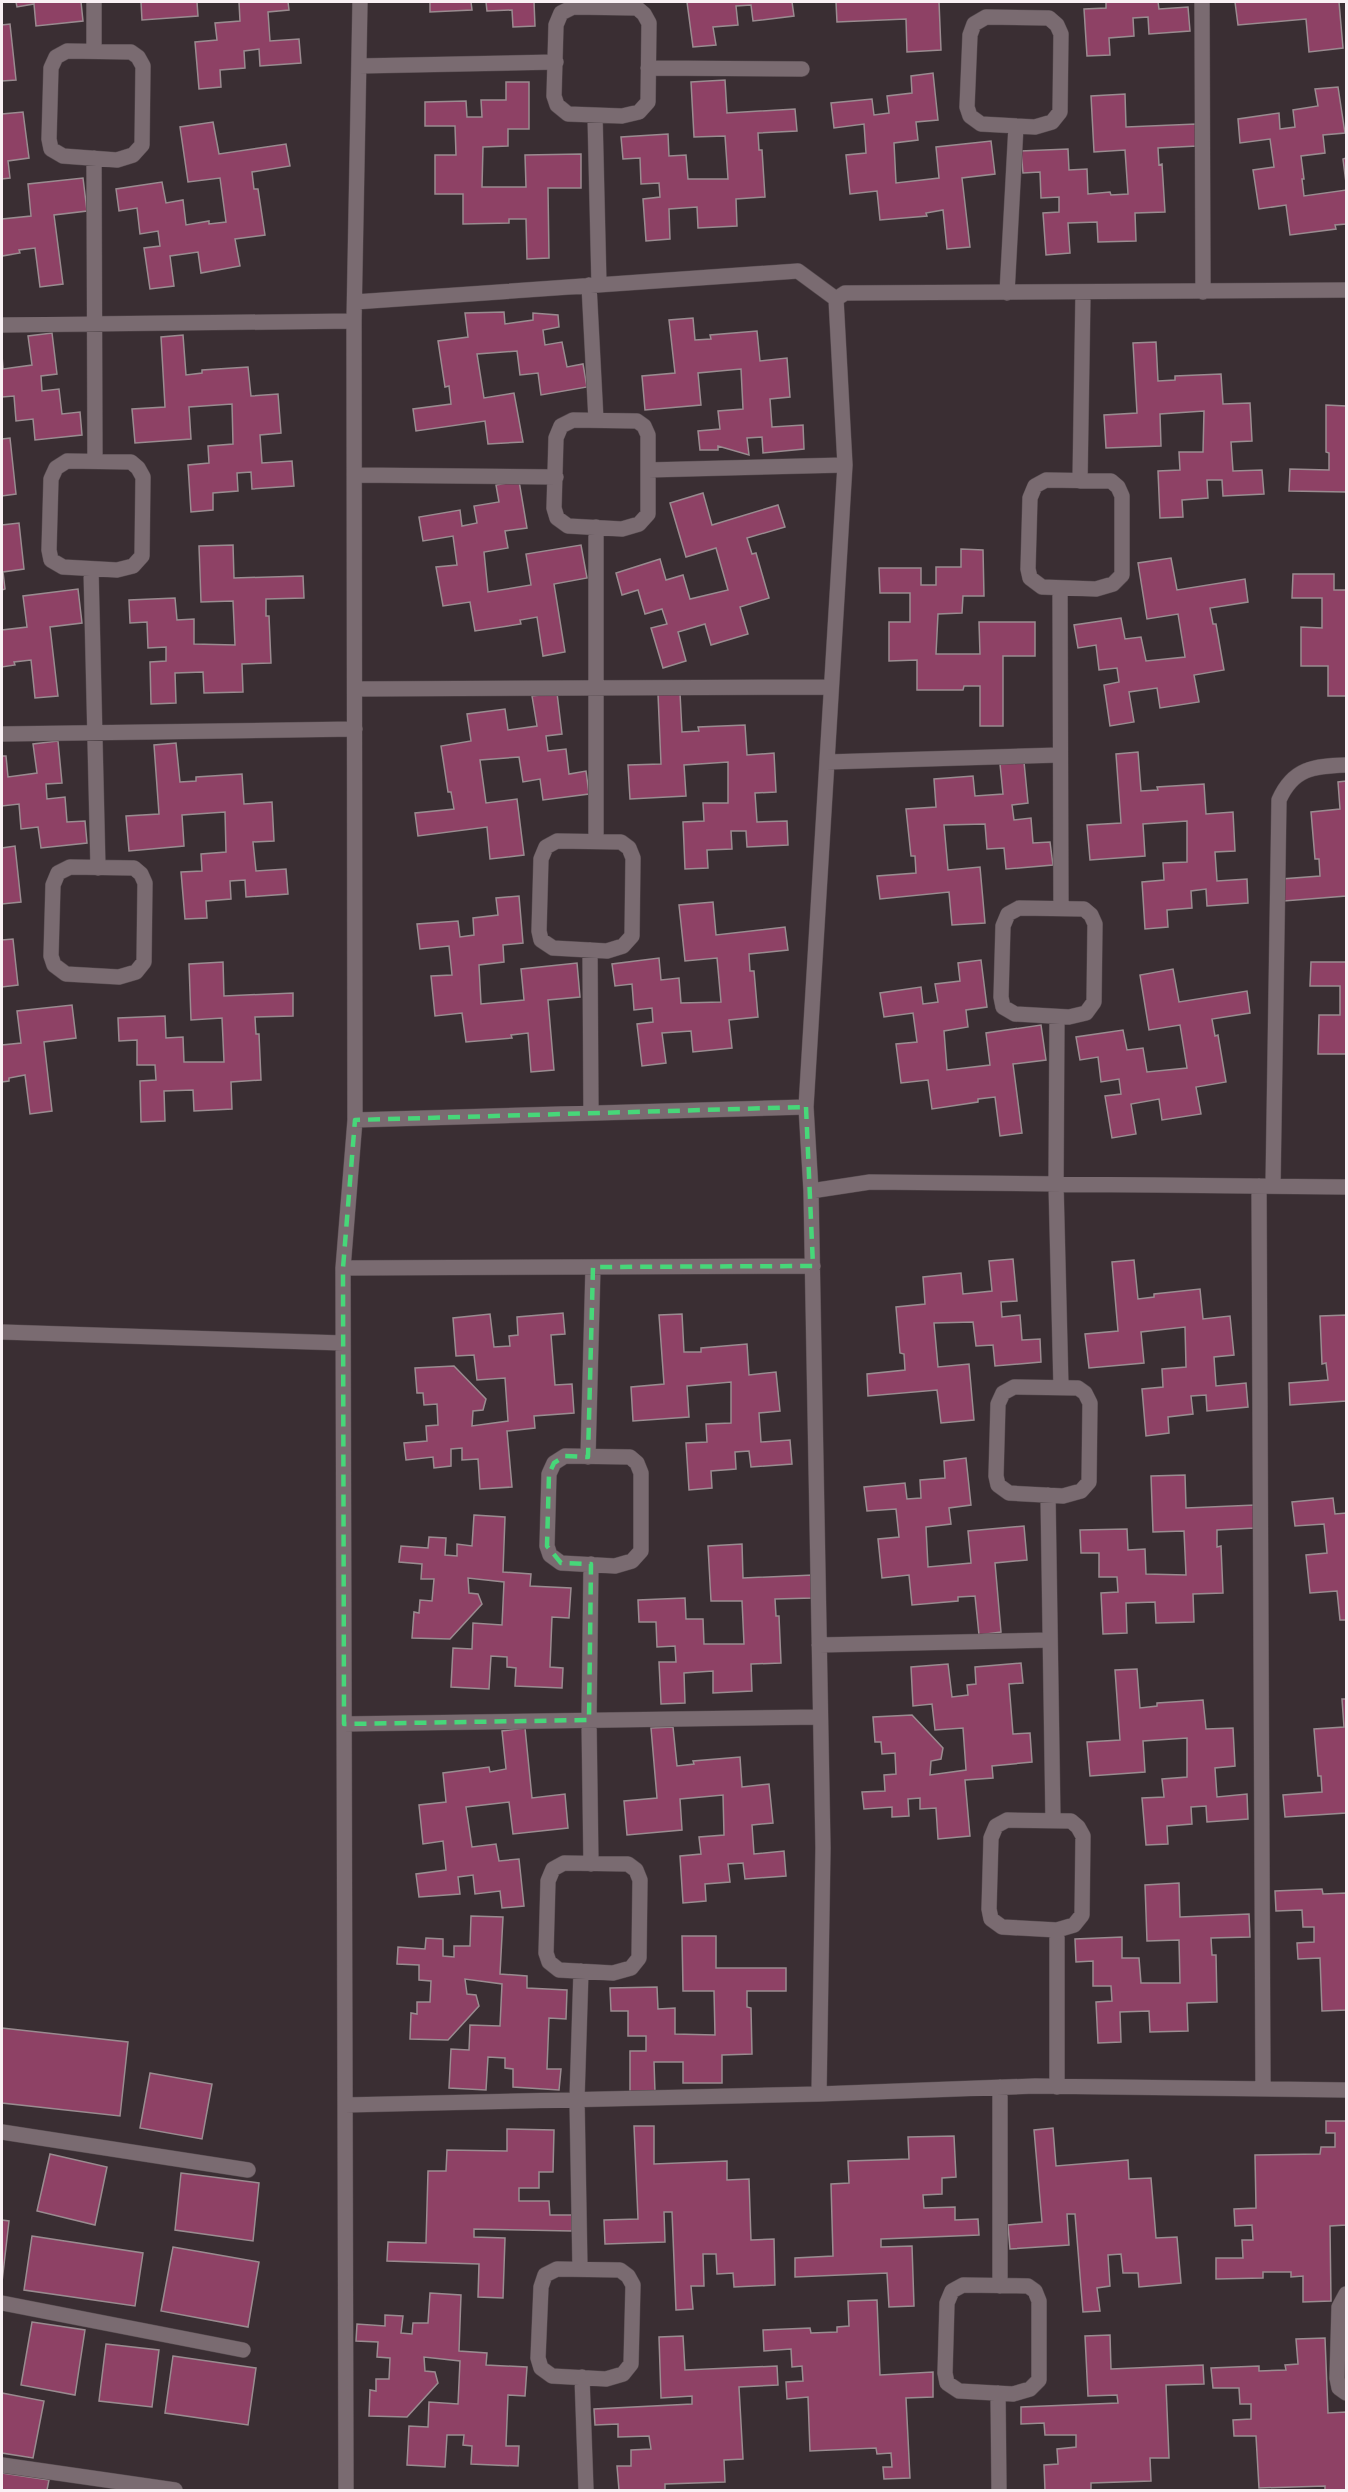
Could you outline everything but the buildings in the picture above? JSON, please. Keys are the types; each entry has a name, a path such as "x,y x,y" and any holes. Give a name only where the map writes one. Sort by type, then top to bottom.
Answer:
{"street":[{"path":"94,2 94,51"},
{"path":"346,2490 343,1268 355,1120 354,321 360,2"},
{"path":"1019,18 1020,2"},
{"path":"1202,2 1203,292"},
{"path":"604,5 637,8 644,14 648,23 648,102 639,112 622,116 568,114 557,105 555,96 556,25 561,13 573,7 604,5"},
{"path":"986,17 1019,18 1049,18 1057,25 1061,34 1060,112 1052,122 1035,127 981,124 970,116 967,107 970,35 974,24 986,17"},
{"path":"67,51 94,51 131,52 138,57 143,66 142,145 133,155 117,159 63,156 51,149 49,139 51,68 56,57 67,51"},
{"path":"359,66 556,62"},
{"path":"648,68 802,69"},
{"path":"595,115 596,420"},
{"path":"1007,294 1016,126"},
{"path":"94,158 95,461"},
{"path":"355,302 798,271 836,299"},
{"path":"836,299 845,294 1347,290"},
{"path":"1080,481 1083,293"},
{"path":"819,2094 823,1848 813,1266 806,1107 845,465 836,299"},
{"path":"2,325 354,321"},
{"path":"573,420 637,421 644,426 648,435 648,470 648,514 639,524 622,529 568,526 557,518 554,508 556,438 561,426 573,420"},
{"path":"67,461 95,461 131,462 143,477 142,555 134,566 117,570 63,567 51,560 49,550 51,479 56,468 67,461"},
{"path":"648,470 845,465"},
{"path":"355,474 556,477"},
{"path":"1046,480 1080,481 1111,481 1118,487 1122,496 1122,575 1113,585 1096,589 1042,587 1030,578 1028,569 1030,498 1035,486 1046,480"},
{"path":"596,527 596,842"},
{"path":"91,569 98,868"},
{"path":"1060,588 1061,909"},
{"path":"355,689 831,687"},
{"path":"2,734 355,729"},
{"path":"827,762 1060,755"},
{"path":"1263,2089 1266,1186 1279,800 1285,786 1300,773 1322,766 1347,765"},
{"path":"557,842 596,842 621,842 629,848 633,858 632,936 623,946 607,951 553,948 541,940 539,931 541,859 546,847 557,842"},
{"path":"70,867 98,868 134,868 141,874 145,883 144,962 136,972 119,977 66,974 54,965 51,956 53,885 58,873 70,867"},
{"path":"1019,908 1061,909 1084,909 1091,915 1095,924 1095,1002 1086,1013 1069,1017 1015,1014 1004,1007 1001,997 1003,926 1008,914 1019,908"},
{"path":"590,950 591,1113"},
{"path":"1057,1017 1056,1184 1061,1388"},
{"path":"355,1120 806,1107"},
{"path":"811,1191 870,1182 1347,1187"},
{"path":"343,1268 813,1266"},
{"path":"588,1457 593,1267"},
{"path":"2,1332 343,1343"},
{"path":"1014,1387 1061,1388 1078,1388 1085,1393 1090,1403 1089,1482 1080,1491 1063,1496 1009,1493 998,1485 996,1476 998,1404 1003,1393 1014,1387"},
{"path":"566,1456 588,1457 630,1457 637,1463 642,1473 640,1551 632,1561 615,1566 561,1563 550,1555 548,1546 549,1474 554,1463 566,1456"},
{"path":"1048,1495 1053,1821"},
{"path":"591,1564 589,1720 591,1864"},
{"path":"819,1645 1050,1640"},
{"path":"344,1724 820,1717"},
{"path":"1007,1820 1053,1821 1071,1821 1083,1836 1082,1915 1074,1925 1056,1930 1002,1927 991,1919 989,1909 991,1838 996,1826 1007,1820"},
{"path":"564,1863 591,1864 628,1864 636,1870 640,1880 639,1958 631,1968 614,1973 559,1970 549,1962 546,1953 548,1881 553,1869 564,1863"},
{"path":"1056,1930 1057,2087"},
{"path":"580,2269 577,2099 581,1971"},
{"path":"345,2105 819,2094 1000,2087 1347,2090"},
{"path":"1000,2087 1000,2286"},
{"path":"2,2132 248,2170"},
{"path":"557,2269 580,2269 620,2270 628,2276 633,2285 631,2364 623,2374 606,2379 552,2376 541,2368 538,2358 541,2287 545,2275 557,2269"},
{"path":"963,2285 1028,2286 1035,2291 1039,2301 1039,2379 1030,2389 1013,2394 998,2393 959,2391 947,2383 945,2373 947,2303 952,2291 963,2285"},
{"path":"1347,2294 1339,2307 1337,2378 1339,2388 1347,2393"},
{"path":"2,2303 243,2350"},
{"path":"582,2377 586,2490"},
{"path":"998,2393 999,2490"},
{"path":"2,2465 175,2490"}],"highlighted area":[{"path":"806,1107 813,1266 593,1267 588,1457 565,1456 554,1463 549,1474 547,1546 561,1563 591,1564 589,1720 344,1724 343,1268 355,1120"}]}
